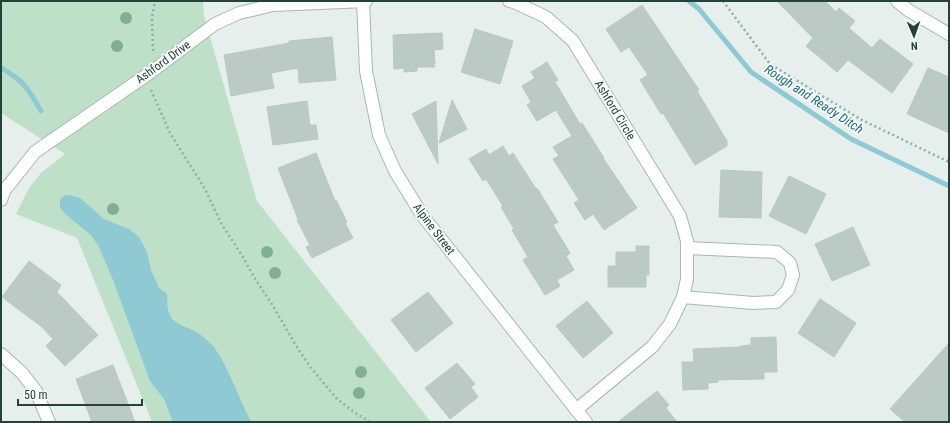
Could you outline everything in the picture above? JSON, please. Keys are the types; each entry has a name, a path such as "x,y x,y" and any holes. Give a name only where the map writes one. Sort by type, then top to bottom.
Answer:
{"street":[{"name":"Ashford Drive","path":"1,200 4,190 35,152 151,72 215,24 239,13 273,5 364,1"},
{"name":"Alpine Street","path":"364,1 366,71 380,135 395,171 422,215 586,422"},
{"name":"Ashford Circle","path":"509,1 546,17 573,41 680,216 687,248 687,279 682,297 670,324 652,347 576,410"},
{"path":"897,1 908,10 949,34"},
{"path":"682,297 753,303 776,302 788,290 793,276 790,263 777,252 687,248"},
{"path":"1,354 22,373 36,391 49,422"}],"path":[{"path":"153,51 152,12 155,1"},
{"path":"723,1 770,64 860,119 949,162"},
{"path":"151,90 170,132 205,189 221,223 298,349 311,368 336,398 370,422"}],"green space":[{"path":"1,1 203,1 204,16 257,201 431,422 152,422 77,238 16,214 29,188 41,173 65,154 1,113"}],"water":[{"path":"65,195 80,198 104,219 129,229 139,237 147,252 151,270 159,288 167,294 168,310 172,318 178,324 198,333 214,347 225,365 251,422 173,422 164,399 150,381 113,280 98,245 91,235 65,214 60,208 60,199"}],"building":[{"path":"777,1 825,1 836,12 839,8 855,21 849,28 872,48 880,39 913,64 892,93 848,60 837,72 806,46 813,38"},
{"path":"642,5 699,90 697,91 727,141 727,146 695,165 663,113 661,114 640,80 648,75 629,47 621,52 606,29"},
{"path":"475,29 513,41 500,84 461,72"},
{"path":"442,33 443,49 434,50 435,64 433,63 435,67 417,67 417,71 404,72 404,68 394,69 393,35"},
{"path":"332,37 336,80 299,83 298,68 271,73 274,88 231,96 224,55 289,43 289,41"},
{"path":"547,62 558,80 555,82 580,124 582,123 603,158 637,208 604,230 593,214 585,220 574,203 579,200 553,159 559,156 553,147 572,136 556,110 537,121 527,105 531,102 522,86 535,78 531,72"},
{"path":"928,68 949,77 949,133 907,114"},
{"path":"452,100 467,129 439,143"},
{"path":"307,101 310,125 316,125 318,139 273,145 267,107"},
{"path":"436,101 438,164 412,114"},
{"path":"503,146 509,156 513,153 536,189 537,188 558,222 553,225 570,253 566,256 574,270 557,280 560,286 545,295 523,260 528,257 512,230 514,229 501,207 503,206 486,179 483,181 469,159 486,149 489,155"},
{"path":"316,153 335,201 336,200 347,222 345,223 353,238 312,258 306,247 310,245 297,220 298,219 278,168"},
{"path":"721,170 762,172 761,218 719,217"},
{"path":"789,176 826,194 806,234 769,216"},
{"path":"853,227 870,265 832,281 815,244"},
{"path":"636,246 649,246 649,275 646,275 646,287 608,287 608,266 616,266 616,252 636,252"},
{"path":"29,261 61,285 57,292 98,335 65,366 46,346 53,339 42,327 2,297"},
{"path":"428,292 453,323 416,352 391,320"},
{"path":"820,299 856,323 834,357 798,333"},
{"path":"587,301 613,333 583,358 556,326"},
{"path":"776,337 777,372 764,372 764,379 718,380 718,382 708,383 708,389 683,390 682,362 694,362 693,349 740,347 751,345 751,338"},
{"path":"949,343 949,422 905,422 890,409"},
{"path":"457,363 475,384 471,387 478,397 450,419 425,388"},
{"path":"113,365 135,422 92,422 76,379"},
{"path":"657,391 669,405 666,408 677,422 618,422"}],"waterway":[{"name":"Rough and Ready Ditch","path":"689,1 699,9 751,72 851,139 949,186"},
{"path":"1,68 25,86 41,111"}]}
